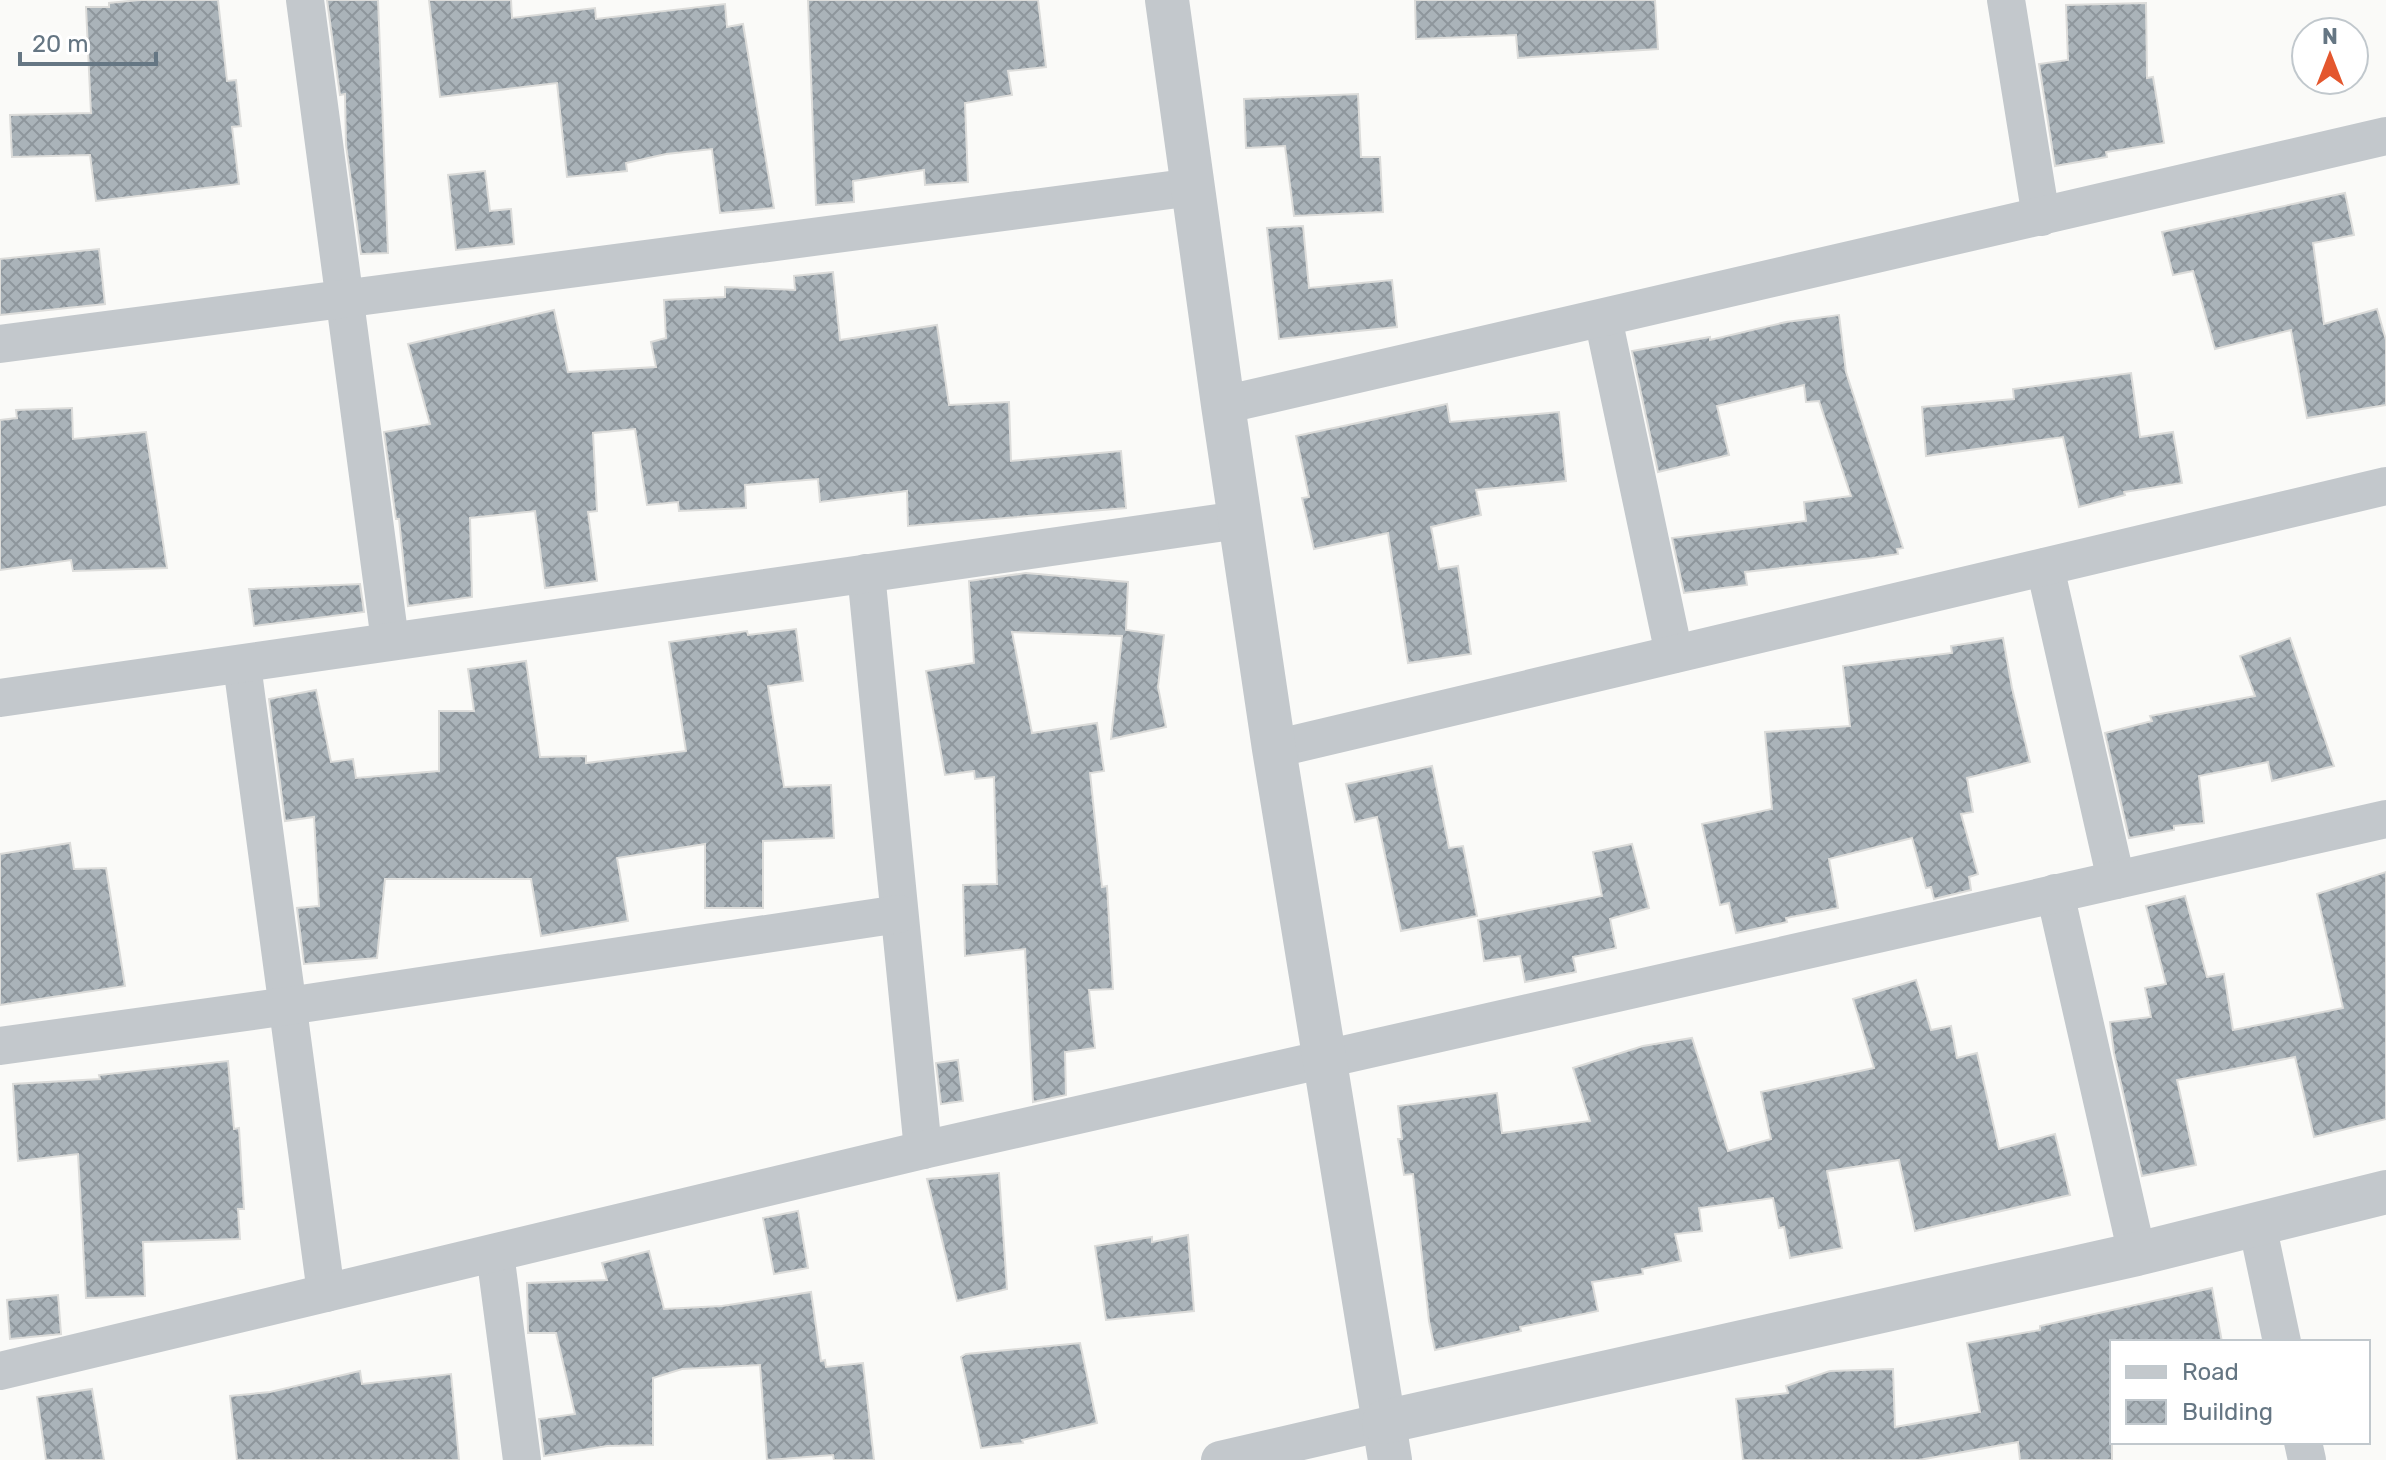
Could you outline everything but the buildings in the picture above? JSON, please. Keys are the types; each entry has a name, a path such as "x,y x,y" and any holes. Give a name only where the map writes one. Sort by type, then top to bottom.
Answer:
{"street":[{"path":"305,0 390,641"},
{"path":"1167,0 1239,520 1387,1441"},
{"path":"2006,0 2041,217"},
{"path":"1223,405 2386,136"},
{"path":"0,344 1193,187"},
{"path":"1603,318 1674,654"},
{"path":"1274,749 2386,486"},
{"path":"0,698 1239,520"},
{"path":"2045,567 2116,880"},
{"path":"866,573 923,1150"},
{"path":"242,665 326,1293"},
{"path":"0,1371 923,1150 2386,819"},
{"path":"2055,893 2137,1254"},
{"path":"0,1046 899,914"},
{"path":"1220,1460 1387,1441 2386,1192"},
{"path":"2257,1224 2282,1340"},
{"path":"495,1253 522,1460"}]}
